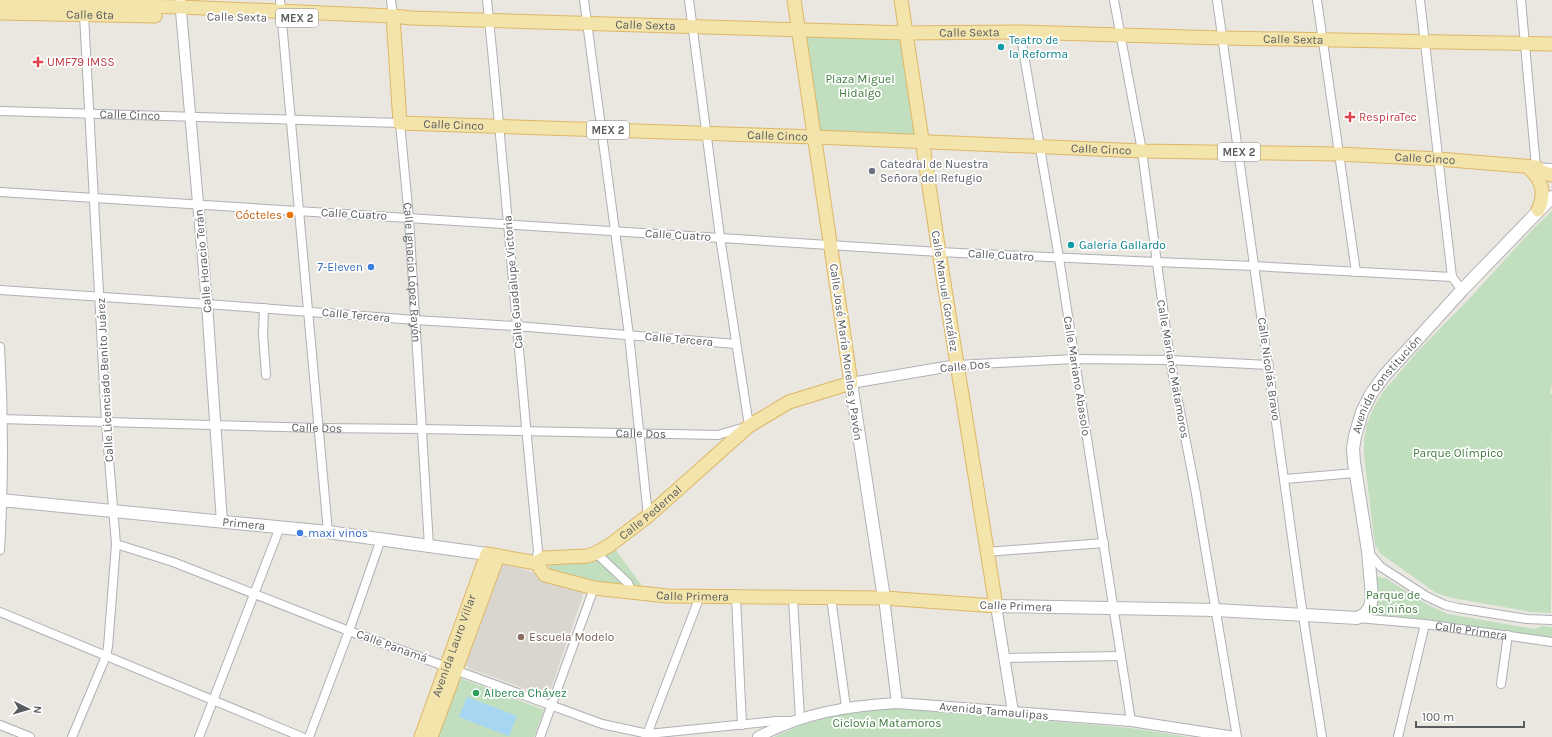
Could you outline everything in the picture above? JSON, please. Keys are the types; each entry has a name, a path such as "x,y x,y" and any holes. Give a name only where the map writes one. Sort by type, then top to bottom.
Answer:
{"main road":[{"name":"Calle José María Morelos y Pavón","path":"794,0 884,598"},
{"name":"Calle Manuel González","path":"901,0 938,252 996,606"},
{"name":"Calle 6ta","path":"0,3 83,7 180,8"},
{"name":"Calle 6ta","path":"0,13 83,7"},
{"name":"Calle Sexta","path":"180,8 282,10 393,20 411,18 906,33 1020,32 1222,38 1552,44"},
{"name":"Calle Ignacio López Rayón","path":"393,20 400,124"},
{"name":"Calle Cinco","path":"400,124 815,137 1142,151 1339,154 1438,159 1533,169 1552,175"},
{"path":"1533,169 1542,186 1543,192 1541,204 1538,210"},
{"name":"Avenida Constitución","path":"1357,618 1365,614 1372,602 1368,551 1355,473 1353,448 1362,412 1371,394 1384,376 1462,290 1552,197"},
{"name":"Calle Dos","path":"748,426 789,402 851,383"},
{"name":"Calle Pedernal","path":"536,563 544,558 587,556 610,545 648,516 748,426"},
{"name":"Primera","path":"1,500 328,532 493,555"},
{"path":"493,555 536,563"},
{"name":"Avenida Lauro Villar","path":"421,737 451,669 493,555"},
{"name":"Calle Primera","path":"536,563 545,575 594,588 667,596 884,598 996,606 1216,610 1357,618"},
{"name":"Avenida Lauro Villar","path":"431,737 451,669"}],"street":[{"name":"Calle Ignacio López Rayón","path":"391,0 393,20"},
{"name":"Calle Guadalupe Victoria","path":"487,0 509,225 516,326 538,550 536,563"},
{"path":"584,0 629,335 648,516"},
{"path":"688,0 693,27 720,237 748,426"},
{"name":"Calle Mariano Matamoros","path":"1114,0 1142,151 1170,360 1195,488 1236,737"},
{"name":"Calle Nicolás Bravo","path":"1217,0 1303,616 1322,737"},
{"path":"1317,0 1356,272"},
{"path":"1420,0 1452,277 1462,290"},
{"path":"1521,0 1533,169 1552,168"},
{"name":"Calle Licenciado Benito Juárez","path":"72,737 106,656 116,544 106,423 83,7"},
{"name":"Calle Horacio Terán","path":"180,8 199,204 222,522"},
{"path":"282,10 328,532"},
{"name":"Calle Mariano Abasolo","path":"1020,32 1059,258 1132,722"},
{"name":"Calle Cinco","path":"0,110 400,124"},
{"name":"Calle Ignacio López Rayón","path":"400,124 409,218 429,546"},
{"name":"Calle Cuatro","path":"0,192 938,252 1254,266 1452,277"},
{"name":"Calle Tercera","path":"0,290 516,326 736,344"},
{"path":"264,308 266,375"},
{"path":"0,347 2,419 0,550"},
{"name":"Calle Dos","path":"851,383 957,365 1074,359 1170,360 1269,365"},
{"name":"Calle Dos","path":"2,419 319,428 718,435 748,426"},
{"path":"1285,479 1355,473"},
{"path":"199,737 280,527"},
{"path":"309,737 349,631 380,539"},
{"path":"986,552 1104,543"},
{"name":"Calle Panamá","path":"116,544 173,562 349,631 551,706 602,724 647,736 796,720"},
{"path":"1368,551 1372,558 1381,567 1439,603 1458,608 1527,619 1552,620"},
{"path":"596,553 628,583 632,593"},
{"path":"540,737 594,588"},
{"path":"647,736 700,596"},
{"path":"736,597 742,725"},
{"path":"793,598 796,720"},
{"path":"832,598 846,707"},
{"name":"Calle José María Morelos y Pavón","path":"884,598 897,703"},
{"path":"996,606 1013,712"},
{"path":"0,612 302,737"},
{"name":"Calle Primera","path":"1357,618 1425,624 1552,642"},
{"path":"1398,737 1425,624"},
{"path":"1502,684 1508,635"},
{"path":"1005,658 1121,656"},
{"name":"Avenida Tamaulipas","path":"758,737 796,720 846,707 897,703 1132,722 1236,737"},
{"path":"0,725 30,737"}],"shaded area":[{"name":"Escuela Modelo","path":"502,561 584,592 548,697 468,668 465,665 465,661"}],"green space":[{"name":"Plaza Miguel Hidalgo","path":"806,37 900,39 915,135 820,133"},
{"name":"Parque Olímpico","path":"1552,211 1552,384 1550,393 1552,394 1551,613 1531,612 1452,598 1436,593 1381,554 1375,545 1364,456 1364,439 1367,423 1383,392 1418,351 1470,298 1532,230"},
{"path":"615,549 645,590 592,584 550,570 549,563 595,560"},
{"name":"Parque de los niños","path":"1376,576 1387,579 1428,605 1448,614 1535,629 1542,626 1552,627 1552,638 1431,620 1372,616 1378,598"},
{"name":"Alberca Chávez","path":"458,677 544,710 534,737 435,737"},
{"name":"Ciclovía Matamoros","path":"898,708 1130,728 1189,737 774,737 801,725 846,712"}],"water":[{"path":"467,697 517,716 509,736 459,717"}],"place":[{"name":"Teatro de la Reforma","path":"1001,47"},
{"name":"UMF79 IMSS","path":"38,62"},
{"name":"RespiraTec","path":"1350,117"},
{"name":"Catedral de Nuestra Señora del Refugio","path":"872,171"},
{"name":"Cócteles","path":"290,215"},
{"name":"Galería Gallardo","path":"1071,245"},
{"name":"7-Eleven","path":"371,267"},
{"name":"maxi vinos","path":"300,533"},
{"name":"Escuela Modelo","path":"521,637"},
{"name":"Alberca Chávez","path":"476,693"}]}
